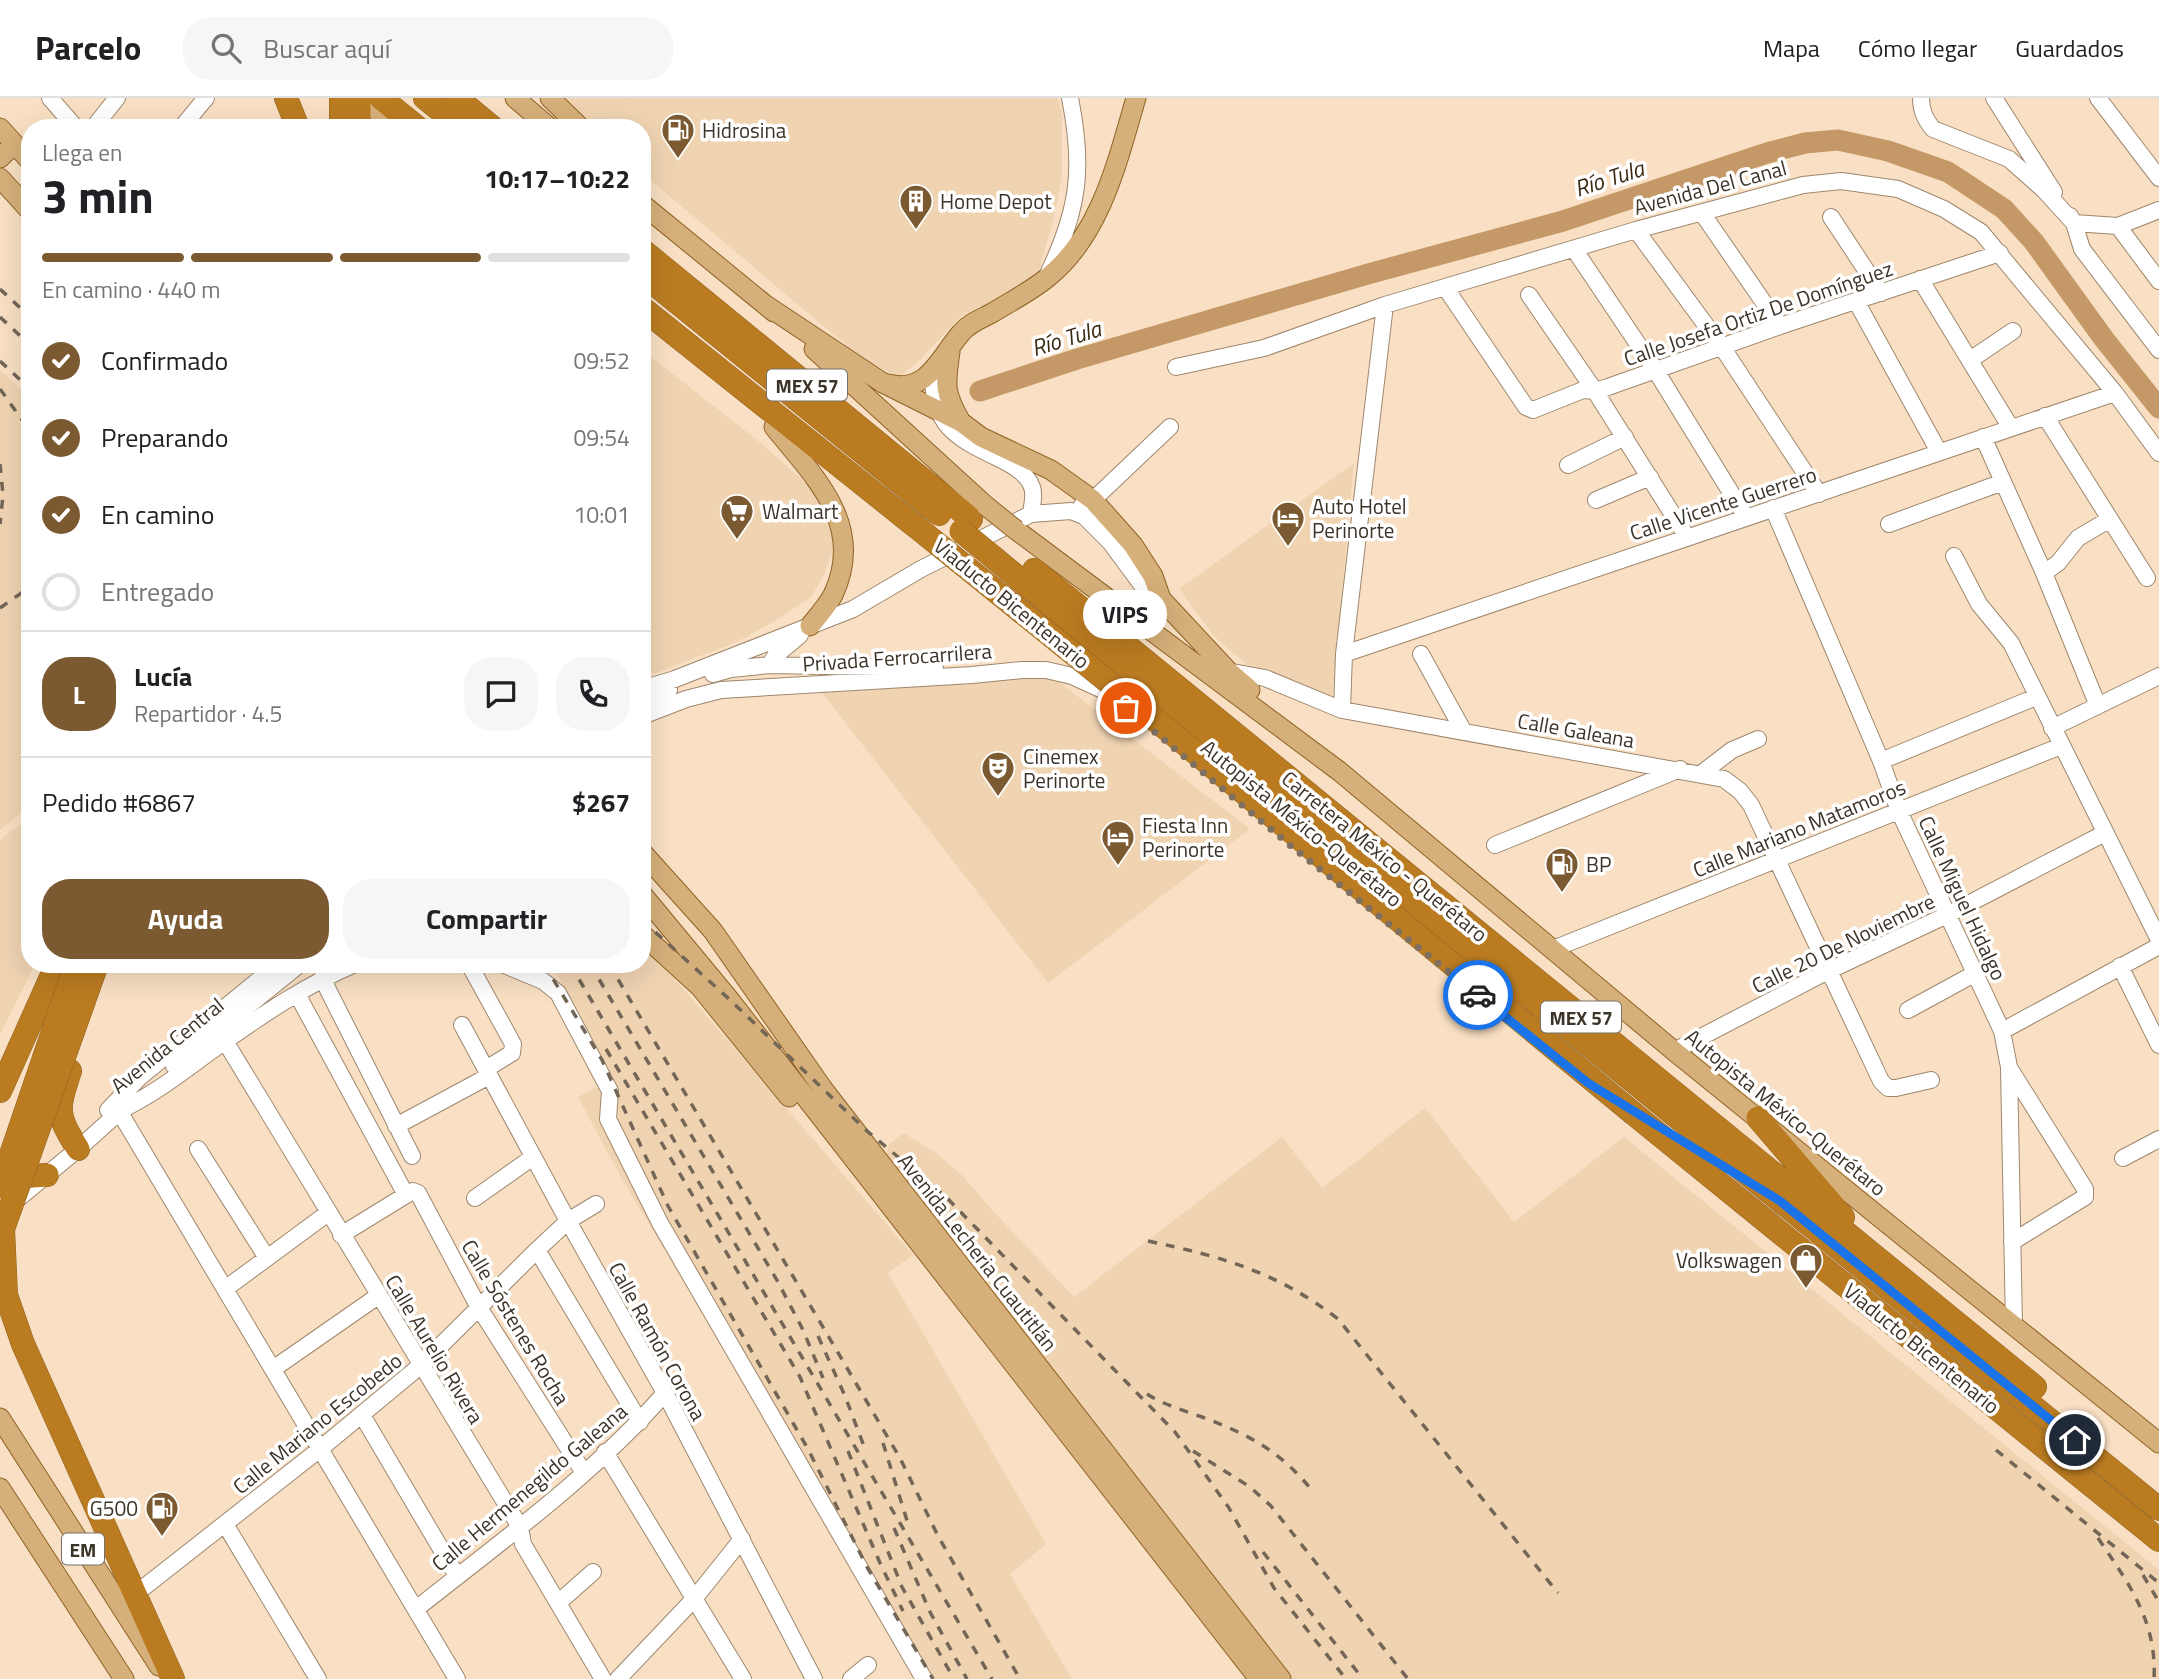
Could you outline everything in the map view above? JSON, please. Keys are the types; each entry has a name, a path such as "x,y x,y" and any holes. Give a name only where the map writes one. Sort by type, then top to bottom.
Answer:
{"highway":[{"path":"286,98 294,119"},
{"path":"341,98 341,119"},
{"path":"359,119 360,98"},
{"path":"381,98 407,119"},
{"path":"425,98 451,119"},
{"path":"457,98 482,119"},
{"name":"Carretera México - Querétaro","path":"651,257 2159,1489"},
{"name":"Carretera México - Querétaro","path":"651,281 973,519"},
{"name":"Viaducto Bicentenario","path":"651,315 1175,735 1587,1079 2159,1540"},
{"name":"Carretera México - Querétaro","path":"1004,544 1210,737 2159,1509"},
{"path":"1210,737 1385,920"},
{"path":"0,1070 57,973"},
{"path":"0,1091 58,973"},
{"path":"0,1187 58,973"},
{"path":"94,973 1,1227 6,1295 23,1343 173,1679"},
{"path":"86,1141 60,1117 60,1103 105,973"},
{"path":"1587,1079 1780,1201"},
{"path":"1758,1118 1884,1264"},
{"path":"0,1173 19,1177 47,1175"}],"main road":[{"path":"360,98 387,119"},
{"path":"515,98 540,119"},
{"path":"550,98 572,119"},
{"path":"883,383 898,387 917,383 933,370 961,332 1046,279 1070,256 1083,239 1097,212 1117,161 1136,98"},
{"path":"0,128 7,151"},
{"path":"0,178 21,201"},
{"path":"651,211 764,304 883,383 961,422 981,437 1051,470 1093,500 1133,545 1153,576 1161,599 1228,671 1339,771"},
{"path":"764,304 973,519"},
{"path":"651,329 774,426 836,511 844,542 842,572 832,598 810,626"},
{"path":"951,347 946,388 949,402 961,422"},
{"name":"Autopista México-Querétaro","path":"774,426 1107,692 1291,846 1587,1079 2159,1553"},
{"name":"Autopista México-Querétaro","path":"1004,544 1208,673 1339,771 1674,1051 2159,1443"},
{"name":"Avenida Lecheria Cuautitlán","path":"651,862 713,931 823,1089 1257,1667"},
{"name":"Avenida Lecheria Cuautitlán","path":"651,905 729,999 843,1148 1257,1667 1281,1679"},
{"path":"651,942 699,987 803,1114 843,1148"},
{"name":"EM","path":"0,1418 167,1679"},
{"name":"EM","path":"0,1488 124,1679"}],"street":[{"path":"50,98 68,119"},
{"path":"100,119 117,98"},
{"path":"188,119 206,98"},
{"path":"1046,279 1064,241 1076,197 1079,157 1070,98"},
{"path":"1921,98 1921,108 1933,129 2009,159 2044,190 2074,223 2118,226 2159,210"},
{"path":"1994,98 2074,223 2082,249 2159,349"},
{"path":"2098,98 2159,178"},
{"name":"Avenida Del Canal","path":"1175,367 1264,348 1385,305 1636,230 1803,185 1841,181 1898,189 1944,209 1981,232 2115,393 2159,453"},
{"path":"1702,213 1780,326"},
{"path":"1830,217 1881,293"},
{"path":"2118,226 2159,281"},
{"path":"1636,230 1722,347 1819,494"},
{"path":"1574,249 1656,371 1746,517"},
{"name":"Calle Josefa Ortiz De Domínguez","path":"1445,287 1529,410 1583,390 1594,391 1656,371 1780,326 2000,253"},
{"path":"1920,279 2011,428"},
{"path":"1529,295 1625,437 1687,537"},
{"path":"1856,301 1939,452"},
{"path":"1342,710 1344,654 1385,305"},
{"path":"1969,360 2013,331"},
{"path":"933,370 932,390 937,412 949,428 964,441 1014,467 1027,477 1032,488 1031,514 1071,511 1093,500 1171,427"},
{"name":"Calle Vicente Guerrero","path":"1344,654 2115,393"},
{"path":"2045,416 2147,578"},
{"path":"1568,465 1625,437"},
{"path":"1983,437 2044,573 2098,706"},
{"path":"1596,500 1650,477"},
{"path":"1889,524 2003,482"},
{"name":"Calle Miguel Hidalgo","path":"1773,508 1881,761 1899,811 2001,1031 2009,1068 2014,1327"},
{"path":"1071,511 1094,524 1141,584 1161,599"},
{"name":"Privada Ferrocarrilera","path":"651,686 853,608 921,569 1031,514"},
{"path":"2044,573 2058,563 2083,534 2110,519"},
{"path":"1954,556 1979,604 2011,643 2159,940"},
{"path":"770,665 775,656 810,626"},
{"path":"1421,654 1464,732"},
{"path":"651,698 686,683 731,669 770,665 923,667 972,675"},
{"name":"Privada Ferrocarrilera","path":"651,713 686,699 721,690 1022,670 1046,670 1072,676 1107,692"},
{"name":"Calle Galeana","path":"1208,673 1228,671 1265,678 1342,710 1681,769 1724,779 1740,790 1751,805 1881,1081 1888,1088 1896,1088 1931,1080"},
{"path":"2052,728 2159,677"},
{"path":"1881,761 2036,697"},
{"path":"1702,773 1732,750 1758,739"},
{"name":"Calle Mariano Matamoros","path":"1553,948 2061,746"},
{"path":"1495,845 1681,769"},
{"name":"Calle 20 De Noviembre","path":"1674,1051 2105,833"},
{"path":"2001,1031 2159,946"},
{"path":"2120,966 2159,1045"},
{"name":"Avenida Central","path":"86,1141 113,1104 140,1077 267,973"},
{"name":"Avenida Central","path":"1,1227 26,1192 119,1111 289,973"},
{"path":"334,973 225,1041 149,1097 119,1111 457,1679"},
{"path":"396,1126 487,1072 512,1054 513,1044 473,973"},
{"path":"524,973 543,981 558,993 610,1091 608,1119 660,1223 924,1679"},
{"path":"1908,1010 1975,974"},
{"path":"322,978 412,1156"},
{"name":"Calle Sóstenes Rocha","path":"297,994 478,1306 584,1473"},
{"name":"Calle Ramón Corona","path":"462,1025 665,1394 814,1679"},
{"name":"Calle Aurelio Rivera","path":"225,1041 520,1527 523,1545 603,1679"},
{"path":"2009,1068 2085,1189 2085,1197 2012,1242"},
{"path":"2123,1158 2159,1139"},
{"path":"198,1149 267,1258"},
{"path":"475,1198 533,1157"},
{"path":"26,1192 20,1204 13,1243 13,1271 21,1315 143,1588 151,1629"},
{"path":"341,1235 411,1193"},
{"name":"Calle Mariano Escobedo","path":"143,1588 362,1416 420,1366 478,1306 568,1221 596,1204"},
{"path":"225,1289 328,1213"},
{"path":"537,1250 640,1422"},
{"path":"273,1369 378,1296"},
{"name":"Calle Hermenegildo Galeana","path":"416,1609 584,1473 640,1422 665,1394"},
{"path":"362,1416 457,1576"},
{"path":"605,1452 743,1679"},
{"path":"225,1524 318,1679"},
{"path":"618,1679 694,1599 742,1539"},
{"path":"558,1603 593,1572"},
{"path":"851,1679 868,1665"}],"shaded area":[{"path":"565,98 1058,98 1062,115 1062,176 1039,271 1021,287 961,316 921,359 899,378 859,356 651,181 651,119 586,119"},
{"name":"Walmart","path":"651,357 761,443 819,495 832,530 832,552 824,575 811,597 737,642 651,675"},
{"path":"0,370 21,390 21,813 0,830"},
{"path":"1354,463 1332,699 1247,665 1214,636 1179,589"},
{"path":"1049,677 1250,829 1048,983 816,685"},
{"path":"21,824 21,973 31,973 0,1035 0,840"},
{"path":"651,951 913,1255 888,1273 1046,1544 1010,1574 1072,1679 925,1679 623,1181 578,1097 599,1086 576,1032 561,981 556,973 651,973"},
{"path":"1425,1108 1514,1222 1624,1137 2159,1570 2159,1679 1289,1679 886,1157 889,1144 904,1133 936,1153 963,1176 1074,1297 1282,1137 1322,1188"}],"waterway":[{"name":"Río Tula","path":"980,391 1077,359 1368,274 1563,221 1767,153 1805,143 1838,140 1888,151 1948,172 2004,209 2034,242 2104,339 2159,408"}],"railway":[{"path":"0,289 21,309"},
{"path":"0,317 21,337"},
{"path":"0,361 21,381"},
{"path":"0,389 21,418"},
{"path":"0,464 3,495 0,524"},
{"path":"0,608 21,593"},
{"path":"651,928 867,1131 946,1197 1175,1432 1229,1508 1274,1588 1346,1679"},
{"path":"549,973 602,1060 668,1206 808,1449 867,1567 933,1679"},
{"path":"575,973 992,1679"},
{"path":"595,973 778,1282 803,1330 823,1378"},
{"path":"614,973 900,1458 938,1536 1020,1679"},
{"path":"606,1049 800,1377 903,1611"},
{"path":"1148,1241 1201,1253 1248,1268 1293,1289 1338,1319 1558,1593"},
{"path":"818,1336 865,1449"},
{"path":"1147,1394 1264,1446 1290,1466 1314,1493"},
{"path":"883,1443 909,1527"},
{"path":"1996,1450 2159,1583"},
{"path":"848,1451 902,1587 954,1679"},
{"path":"1193,1451 1250,1487 1271,1506 1408,1679"},
{"path":"894,1528 930,1612 967,1679"},
{"path":"2098,1538 2130,1588 2146,1621 2154,1658 2154,1679"},
{"path":"1263,1552 1363,1679"},
{"path":"2143,1575 2159,1602"}],"way so far":[{"path":"1126,708 1291,846 1478,995"}],"place":[{"name":"Hidrosina","path":"678,160"},
{"name":"Home Depot","path":"916,231"},
{"name":"Walmart","path":"737,541"},
{"name":"Auto Hotel Perinorte","path":"1288,548"},
{"name":"VIPS","path":"1126,708"},
{"name":"Cinemex Perinorte","path":"998,798"},
{"name":"Fiesta Inn Perinorte","path":"1118,867"},
{"name":"BP","path":"1562,894"},
{"name":"Volkswagen","path":"1806,1290"},
{"name":"G500","path":"162,1538"}],"route":[{"path":"1478,995 1588,1083 1780,1201 2075,1440"}]}
